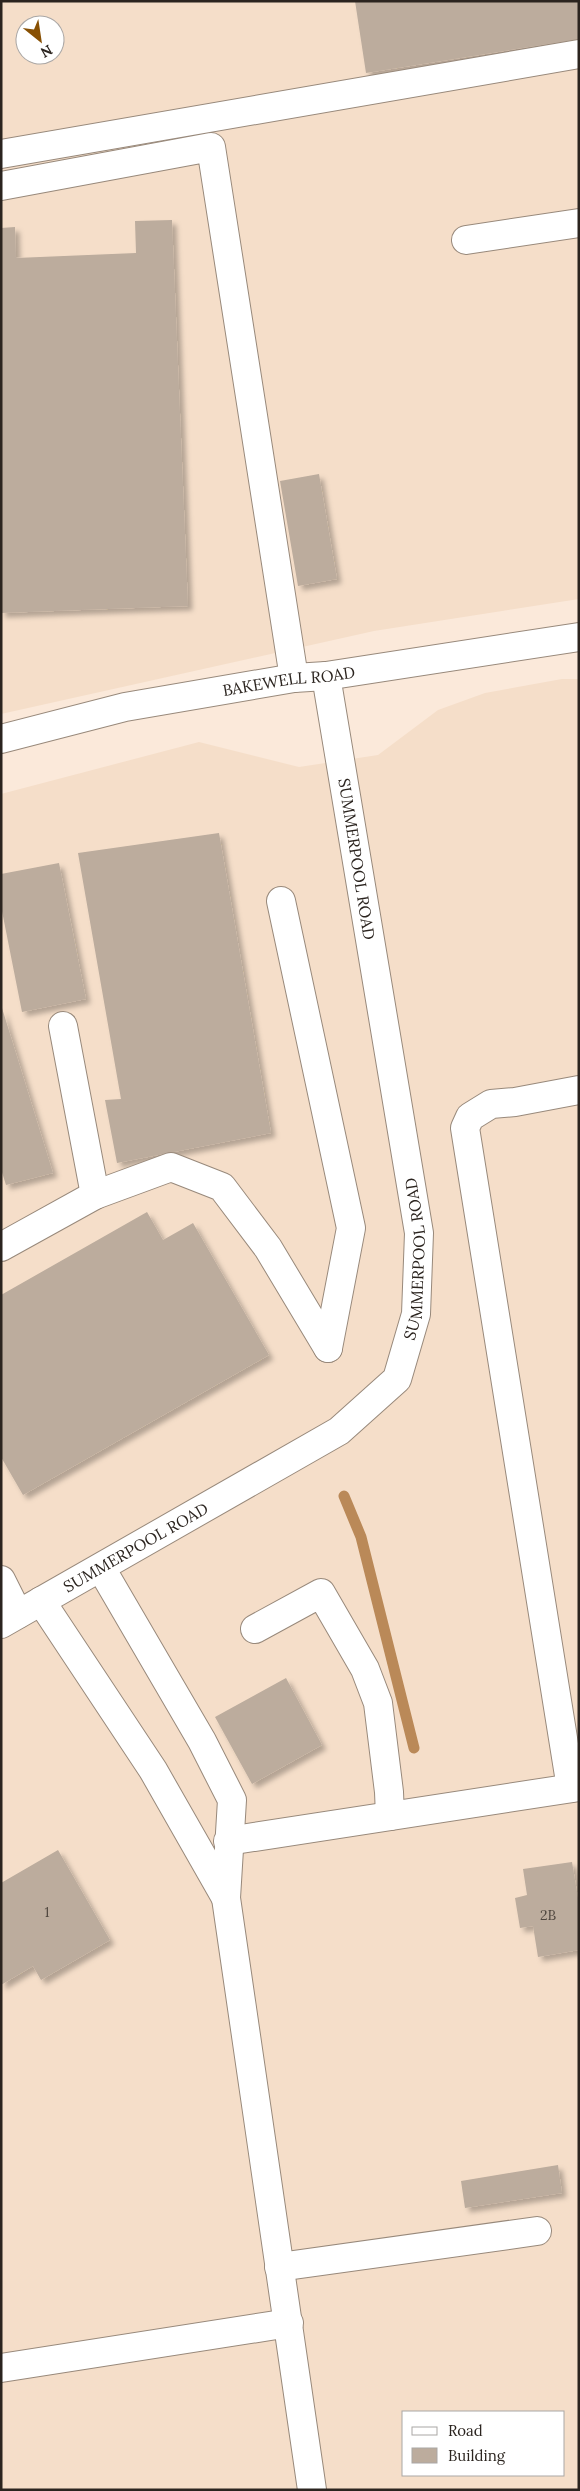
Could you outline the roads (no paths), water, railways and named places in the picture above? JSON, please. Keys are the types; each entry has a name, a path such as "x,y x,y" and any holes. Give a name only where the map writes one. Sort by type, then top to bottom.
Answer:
{"street":[{"path":"1,154 579,54"},
{"path":"1,186 210,147 294,678"},
{"path":"466,240 579,223"},
{"name":"BAKEWELL ROAD","path":"1,739 125,707 294,678 326,676 579,637"},
{"name":"SUMMERPOOL ROAD","path":"20,1613 339,1431 397,1379 416,1314 419,1232 326,676"},
{"path":"1,1247 95,1195 171,1167 222,1187 268,1248 328,1348 351,1228 281,901"},
{"path":"63,1026 95,1195"},
{"path":"228,1842 575,1788 465,1128 470,1117 491,1104 515,1102 579,1090"},
{"path":"101,1568 202,1741 232,1800 226,1898 312,2490"},
{"path":"1,1580 20,1613 153,1770 226,1898"},
{"path":"255,1629 321,1593 365,1669 378,1703 389,1792 390,1816"},
{"path":"280,2267 537,2230"},
{"path":"1,2368 288,2323"}],"waterway":[{"path":"344,1496 361,1537 414,1748"}]}
